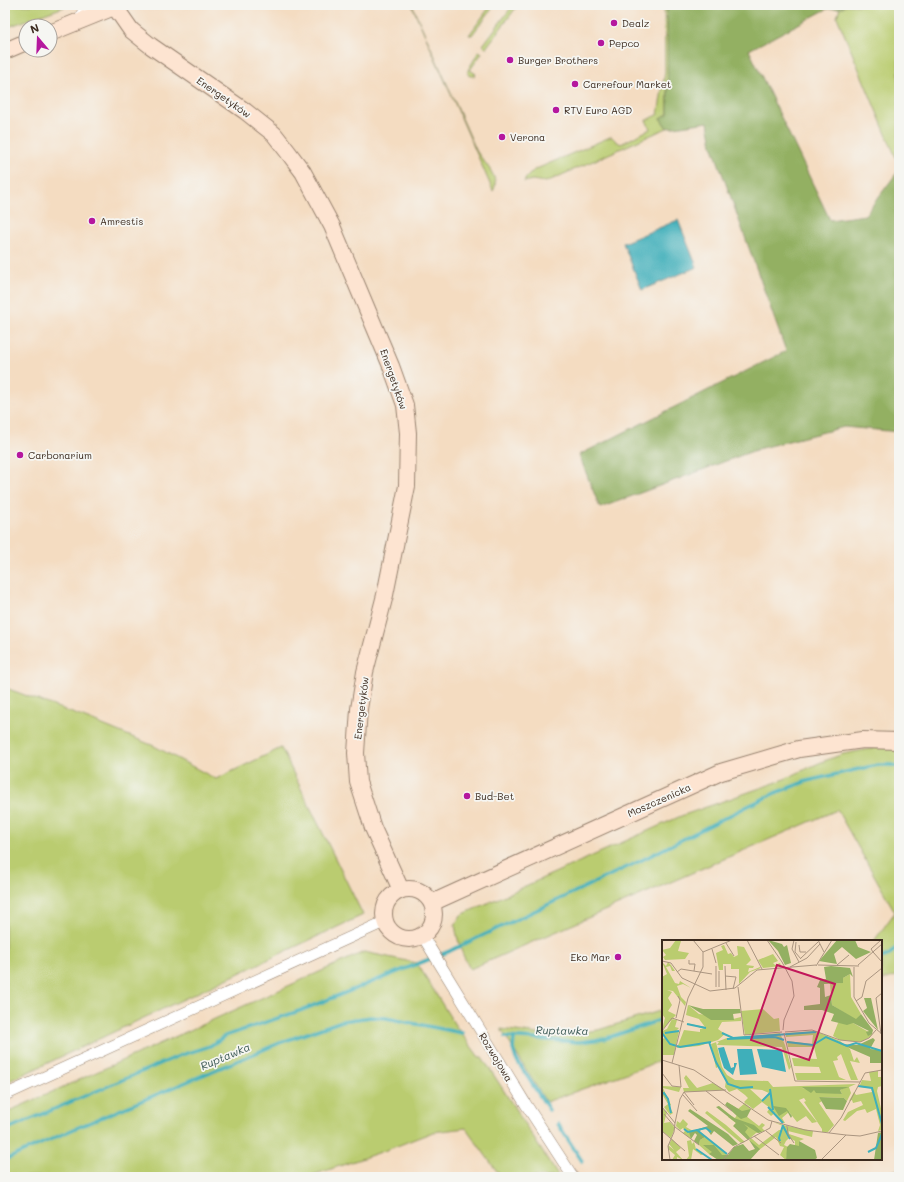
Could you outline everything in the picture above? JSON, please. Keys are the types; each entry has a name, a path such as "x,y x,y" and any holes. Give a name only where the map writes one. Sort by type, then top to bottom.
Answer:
{"street":[{"path":"78,22 86,5"},
{"path":"58,30 116,6"},
{"name":"Energetyków","path":"116,6 131,30 151,46 245,111 274,134 303,172 332,226 388,359 405,405 408,433 406,486 385,595 366,672 359,709 356,753 358,782 373,828 401,890"},
{"path":"5,51 18,45"},
{"name":"Moszczenicka","path":"433,906 436,901 721,772 799,748 862,740 899,741"},
{"path":"401,890 417,890 424,893 433,906 433,922 429,929 426,941 416,938 401,937 394,933 389,928 384,914 389,899 401,890"},
{"path":"5,1096 386,922"},
{"name":"Rozwojowa","path":"426,941 525,1103 573,1177"}],"green space":[{"path":"5,5 64,5 64,7 33,18 18,18 18,23 5,28"},
{"path":"412,5 476,150 493,175 495,186 493,191"},
{"path":"491,5 495,5 472,35 469,35"},
{"path":"513,5 518,5 486,48 483,45"},
{"path":"664,5 672,5 667,8 668,115 660,118 667,128 546,182 532,180 524,182 534,170 610,137 621,144 650,129 646,120 658,115 665,72"},
{"path":"672,5 847,5 840,8 827,9 749,50 830,220 865,215 899,170 899,432 844,427 761,448 600,508 579,455 786,351 712,145 708,122 667,128 660,118 668,114 667,8"},
{"path":"847,5 899,5 899,165 837,17 840,8"},
{"path":"479,51 482,53 470,70 476,74 474,76 470,76 468,70"},
{"path":"6,688 154,746 216,779 281,748 363,915 5,1083"},
{"path":"880,747 899,747 899,975 882,981 882,940 875,940 895,912 837,810 470,969 460,947 455,925 461,915 681,816 780,781 843,754"},
{"path":"364,952 417,963 455,1025 479,1057 482,1057 559,1177 501,1177 466,1128 433,1132 384,1151 307,1177 5,1177 5,1113"},
{"path":"662,1010 662,1060 546,1102 501,1029 553,1036 598,1030"},
{"path":"899,1169 899,1177 874,1177"}],"water":[{"path":"678,220 697,267 642,290 623,243"}],"waterway":[{"path":"5,1130 181,1055 210,1046 225,1036 302,1010 450,951 640,861 775,793 807,781 878,765 891,765 899,767"},
{"name":"Ruptawka","path":"882,958 889,955 899,945"},
{"name":"Ruptawka","path":"5,1160 74,1129 282,1042 342,1021 371,1017 386,1018 462,1033"},
{"name":"Ruptawka","path":"505,1037 578,1042 604,1039 662,1019"},
{"path":"514,1038 513,1049 516,1059 549,1110"},
{"path":"558,1124 582,1161"}],"place":[{"name":"Dealz","path":"614,23"},
{"name":"Pepco","path":"601,43"},
{"name":"Burger Brothers","path":"510,60"},
{"name":"Carrefour Market","path":"575,84"},
{"name":"RTV Euro AGD","path":"556,110"},
{"name":"Verona","path":"502,137"},
{"name":"Amrestis","path":"92,221"},
{"name":"Carbonarium","path":"20,455"},
{"name":"Bud-Bet","path":"467,796"},
{"name":"Eko Mar","path":"618,957"}]}
